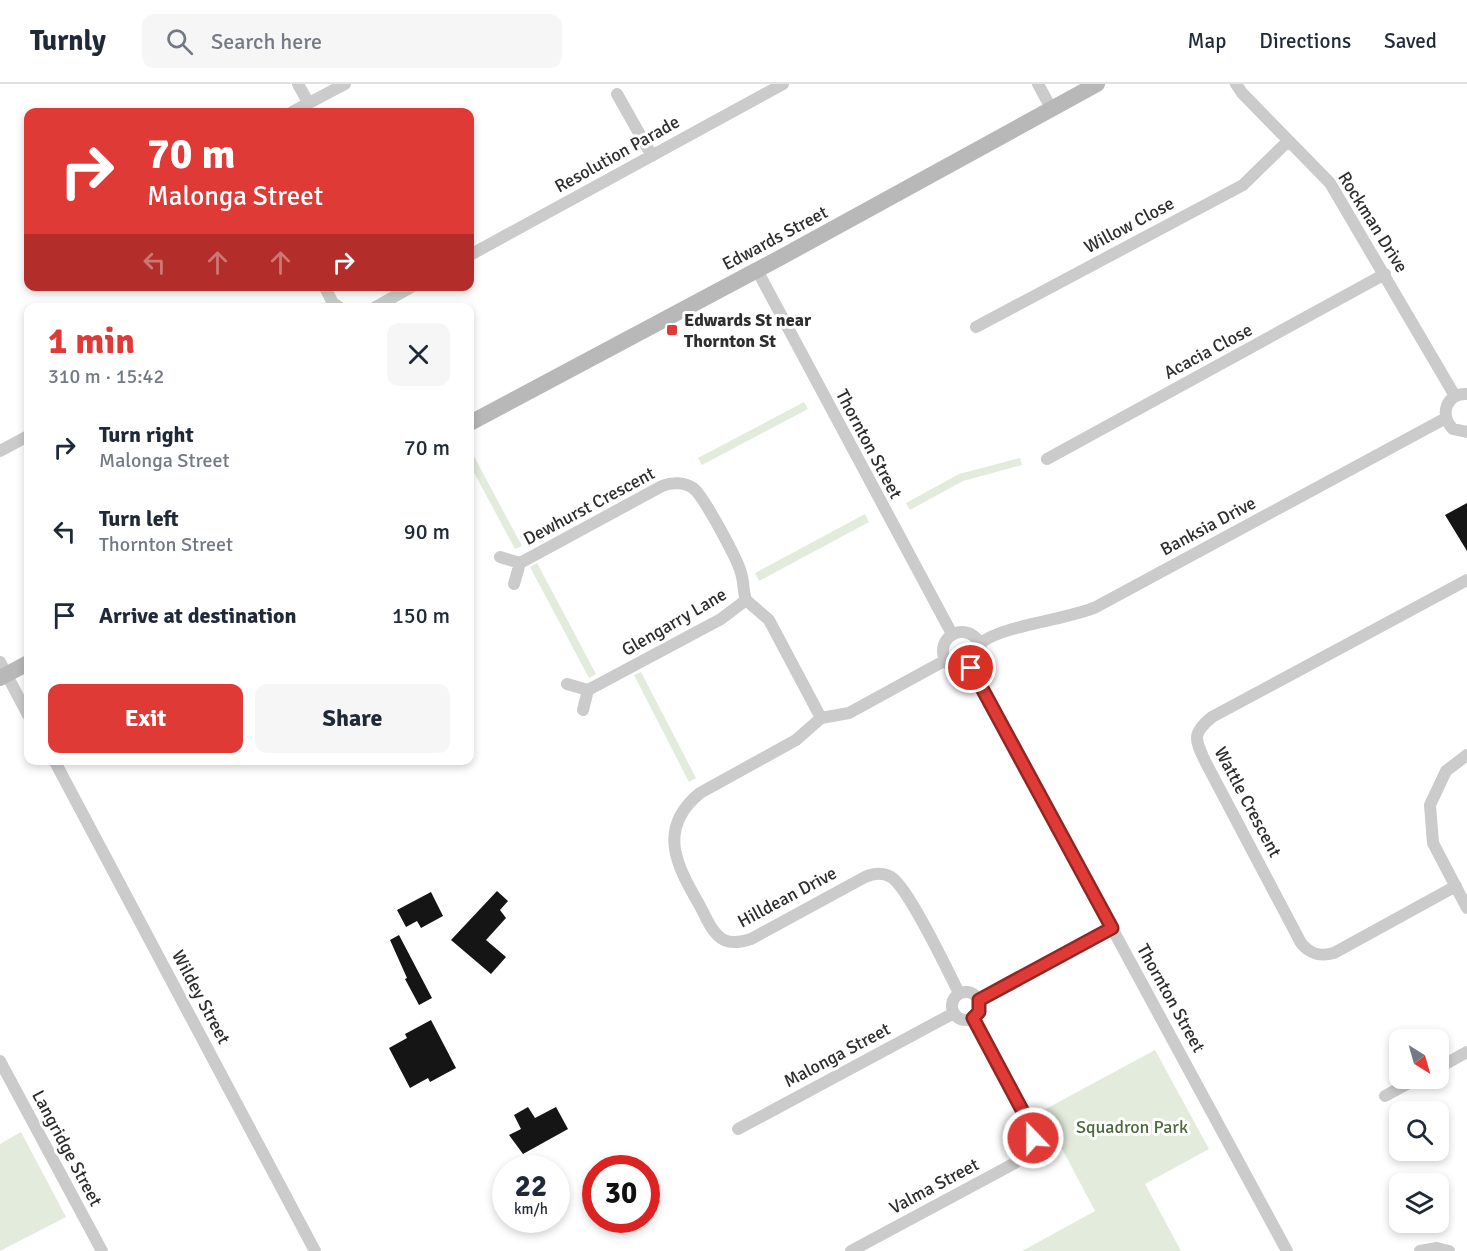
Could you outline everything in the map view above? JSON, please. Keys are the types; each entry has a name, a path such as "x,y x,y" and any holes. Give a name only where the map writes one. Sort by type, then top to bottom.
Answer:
{"main road":[{"name":"Edwards Street","path":"474,421 757,270 1097,84"},
{"path":"2,671 24,664"}],"street":[{"path":"298,84 309,104"},
{"path":"300,108 345,84"},
{"path":"1038,84 1052,110"},
{"name":"Rockman Drive","path":"1236,84 1242,93 1330,183 1461,395"},
{"name":"Resolution Parade","path":"474,253 775,86"},
{"path":"617,94 652,156"},
{"name":"Willow Close","path":"976,327 1244,185 1288,141"},
{"name":"Thornton Street","path":"757,270 952,634"},
{"name":"Acacia Close","path":"1047,459 1385,274"},
{"path":"384,303 404,291"},
{"path":"1461,395 1446,406 1446,418 1453,429 1467,432"},
{"name":"Banksia Drive","path":"980,644 986,638 998,633 1070,617 1096,607 1446,418"},
{"path":"0,451 24,438"},
{"name":"Dewhurst Crescent","path":"500,557 520,563 668,483 683,484 693,488 703,499 739,567 746,600"},
{"name":"Dewhurst Crescent","path":"514,584 520,563"},
{"name":"Wattle Crescent","path":"1456,886 1334,953 1324,956 1307,950 1301,943 1206,763 1196,736 1200,727 1212,717 1467,580"},
{"name":"Glengarry Lane","path":"588,690 722,619 746,600 770,620 821,718"},
{"path":"968,633 980,644 981,655 971,668 953,669 944,661 942,649 947,638 952,634 968,633"},
{"path":"821,718 849,713 944,661"},
{"name":"Thornton Street","path":"971,668 1287,1251"},
{"path":"2,671 24,708"},
{"path":"567,684 588,690 583,710"},
{"name":"Hilldean Drive","path":"821,718 796,740 700,793 688,804 678,822 674,843 677,864 684,879 718,936 733,943 751,939 874,873 890,877 905,891 959,993"},
{"path":"1467,755 1446,771 1430,805 1432,843 1467,908"},
{"name":"Wildey Street","path":"57,765 315,1251"},
{"path":"979,1000 1112,928"},
{"path":"959,993 973,993 979,1000 979,1012 973,1018 960,1019 954,1013 952,1002 959,993"},
{"name":"Malonga Street","path":"738,1129 954,1013"},
{"name":"Valma Street","path":"851,1251 1015,1163 1029,1151 1033,1131 973,1018"},
{"path":"1449,1062 1467,1052"},
{"name":"Langridge Street","path":"0,1061 102,1251"},
{"path":"1385,1096 1398,1089"},
{"path":"1420,1251 1437,1248 1449,1251"}],"green space":[{"path":"804,402 808,409 702,465 698,458"},
{"path":"474,456 522,546 515,549 474,472"},
{"path":"1020,458 1022,465 963,481 910,510 906,503 959,474"},
{"path":"865,514 869,522 759,581 755,573"},
{"path":"537,563 596,674 589,678 530,567"},
{"path":"641,672 696,778 689,782 634,675"},
{"name":"Squadron Park","path":"1155,1050 1209,1149 1145,1184 1181,1251 1022,1251 1095,1211 1042,1111"},
{"path":"21,1132 66,1217 0,1251 0,1144"}],"building":[{"path":"1467,503 1467,551 1445,515"},
{"path":"497,891 508,901 500,910 506,918 486,940 506,957 491,974 451,940"},
{"path":"431,892 443,916 421,928 417,921 406,927 397,910"},
{"path":"399,935 432,998 419,1005 405,979 407,978 390,940"},
{"path":"431,1020 456,1068 430,1082 428,1078 410,1088 389,1048 407,1038 405,1034"},
{"path":"528,1107 535,1118 556,1107 568,1129 523,1154 509,1135 521,1129 514,1115"}],"place":[{"name":"Edwards St near Thornton St","path":"672,330"}],"route":[{"path":"971,668 1112,928 979,1000 979,1012 973,1018 1033,1131 1033,1138"}]}
